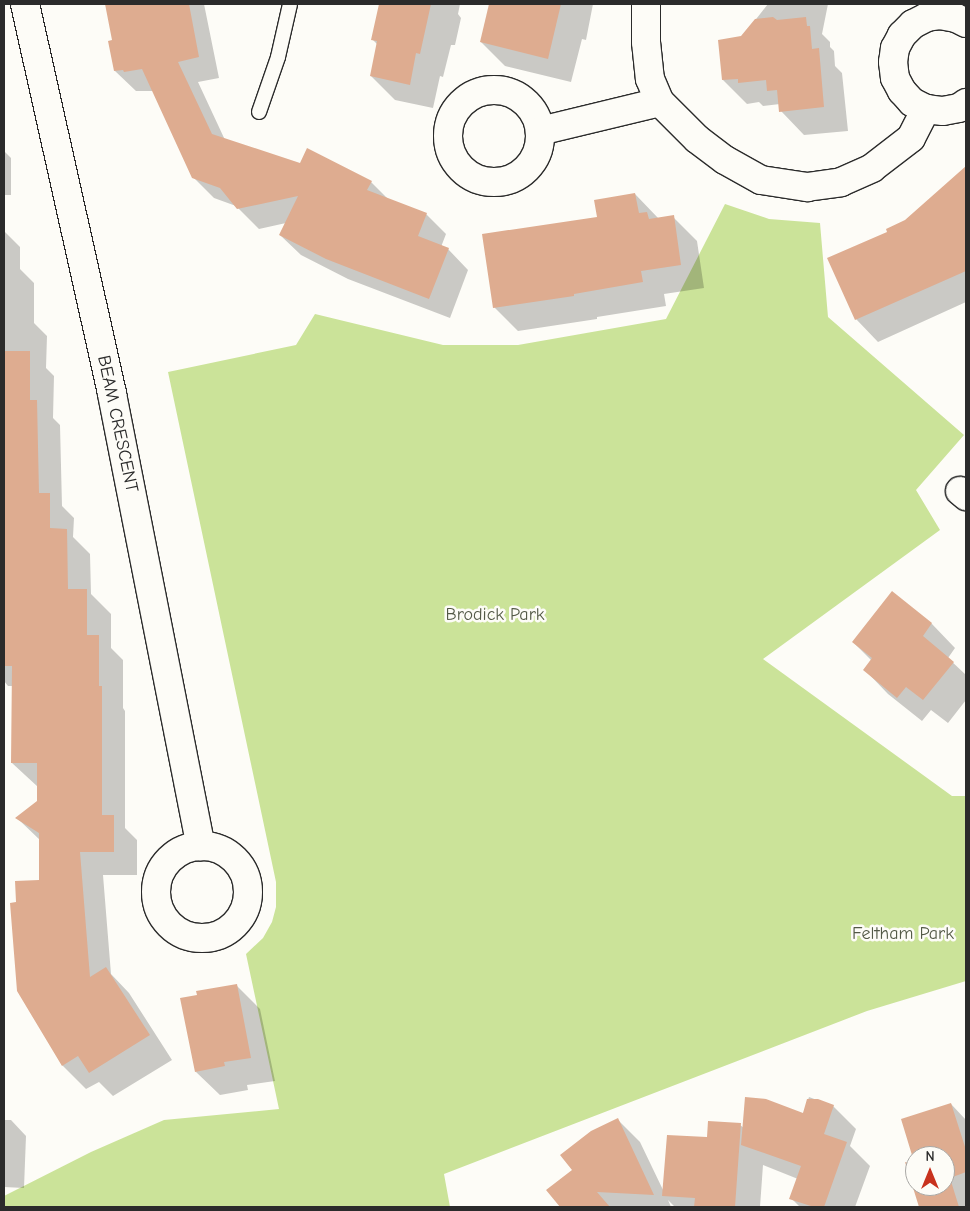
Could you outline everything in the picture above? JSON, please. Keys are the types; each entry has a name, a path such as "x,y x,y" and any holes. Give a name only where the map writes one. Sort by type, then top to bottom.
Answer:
{"street":[{"name":"BEAM CRESCENT","path":"25,4 112,394 200,846"},
{"path":"646,4 646,42 650,79 660,102 697,139 725,160 761,180 807,187 842,182 872,168 911,138 926,109"},
{"path":"966,23 956,18 942,15 926,17 908,29 895,48 893,62 895,78 902,91 912,102 926,109 942,111 959,108 966,103"},
{"path":"540,131 660,102"}],"lane":[{"path":"259,112 278,58 290,4"}],"green space":[{"name":"Brodick Park","path":"725,204 769,219 820,223 828,317 964,435 916,490 940,530 763,659 952,796 966,796 966,981 867,1011 444,1174 450,1207 4,1207 4,1196 91,1152 164,1120 279,1109 246,954 263,938 272,922 276,907 276,882 168,372 296,345 315,314 443,345 518,345 666,319"}],"building":[{"path":"105,4 189,4 199,57 178,62 212,134 300,163 307,148 372,181 367,190 427,213 418,236 449,248 429,299 326,259 279,235 298,196 237,209 220,188 192,178 142,69 124,72 123,70 114,71 108,41 112,40"},
{"path":"379,4 431,4 420,54 416,53 410,85 370,76 377,41 371,40"},
{"path":"489,4 561,4 548,59 480,42"},
{"path":"773,17 777,20 806,17 807,26 810,26 812,49 819,48 824,107 779,112 777,90 767,91 766,80 738,83 738,79 722,80 718,40 741,36 755,19"},
{"path":"966,166 966,271 855,320 827,258 887,232 886,229 905,220"},
{"path":"635,193 639,213 647,212 649,219 674,215 681,265 641,271 643,282 574,294 574,296 493,308 482,234 597,217 594,200"},
{"path":"4,351 30,351 30,400 37,400 39,493 50,493 50,528 67,529 68,589 87,589 87,635 99,635 99,686 102,686 102,815 114,815 114,852 80,852 90,977 106,967 150,1035 89,1073 78,1056 62,1066 17,991 10,903 16,902 15,881 39,880 39,833 15,818 37,801 37,763 11,763 12,666 4,666"},
{"path":"892,591 932,623 923,636 954,662 923,700 906,687 897,698 863,670 872,658 852,642"},
{"path":"237,984 251,1058 224,1062 225,1066 195,1072 180,998 197,995 196,991"},
{"path":"745,1097 766,1099 803,1113 807,1099 818,1099 834,1105 824,1134 847,1142 824,1207 814,1207 789,1199 801,1166 741,1145"},
{"path":"951,1103 966,1150 966,1172 955,1176 955,1146 909,1146 901,1119"},
{"path":"618,1118 654,1195 597,1192 610,1207 560,1207 546,1190 572,1170 560,1155 591,1131"},
{"path":"708,1121 741,1123 735,1207 694,1207 695,1198 662,1196 667,1135 707,1137"},
{"path":"955,1194 959,1207 919,1207 916,1196 955,1196"}],"park label":[{"name":"Feltham Park","path":"903,934"}]}
